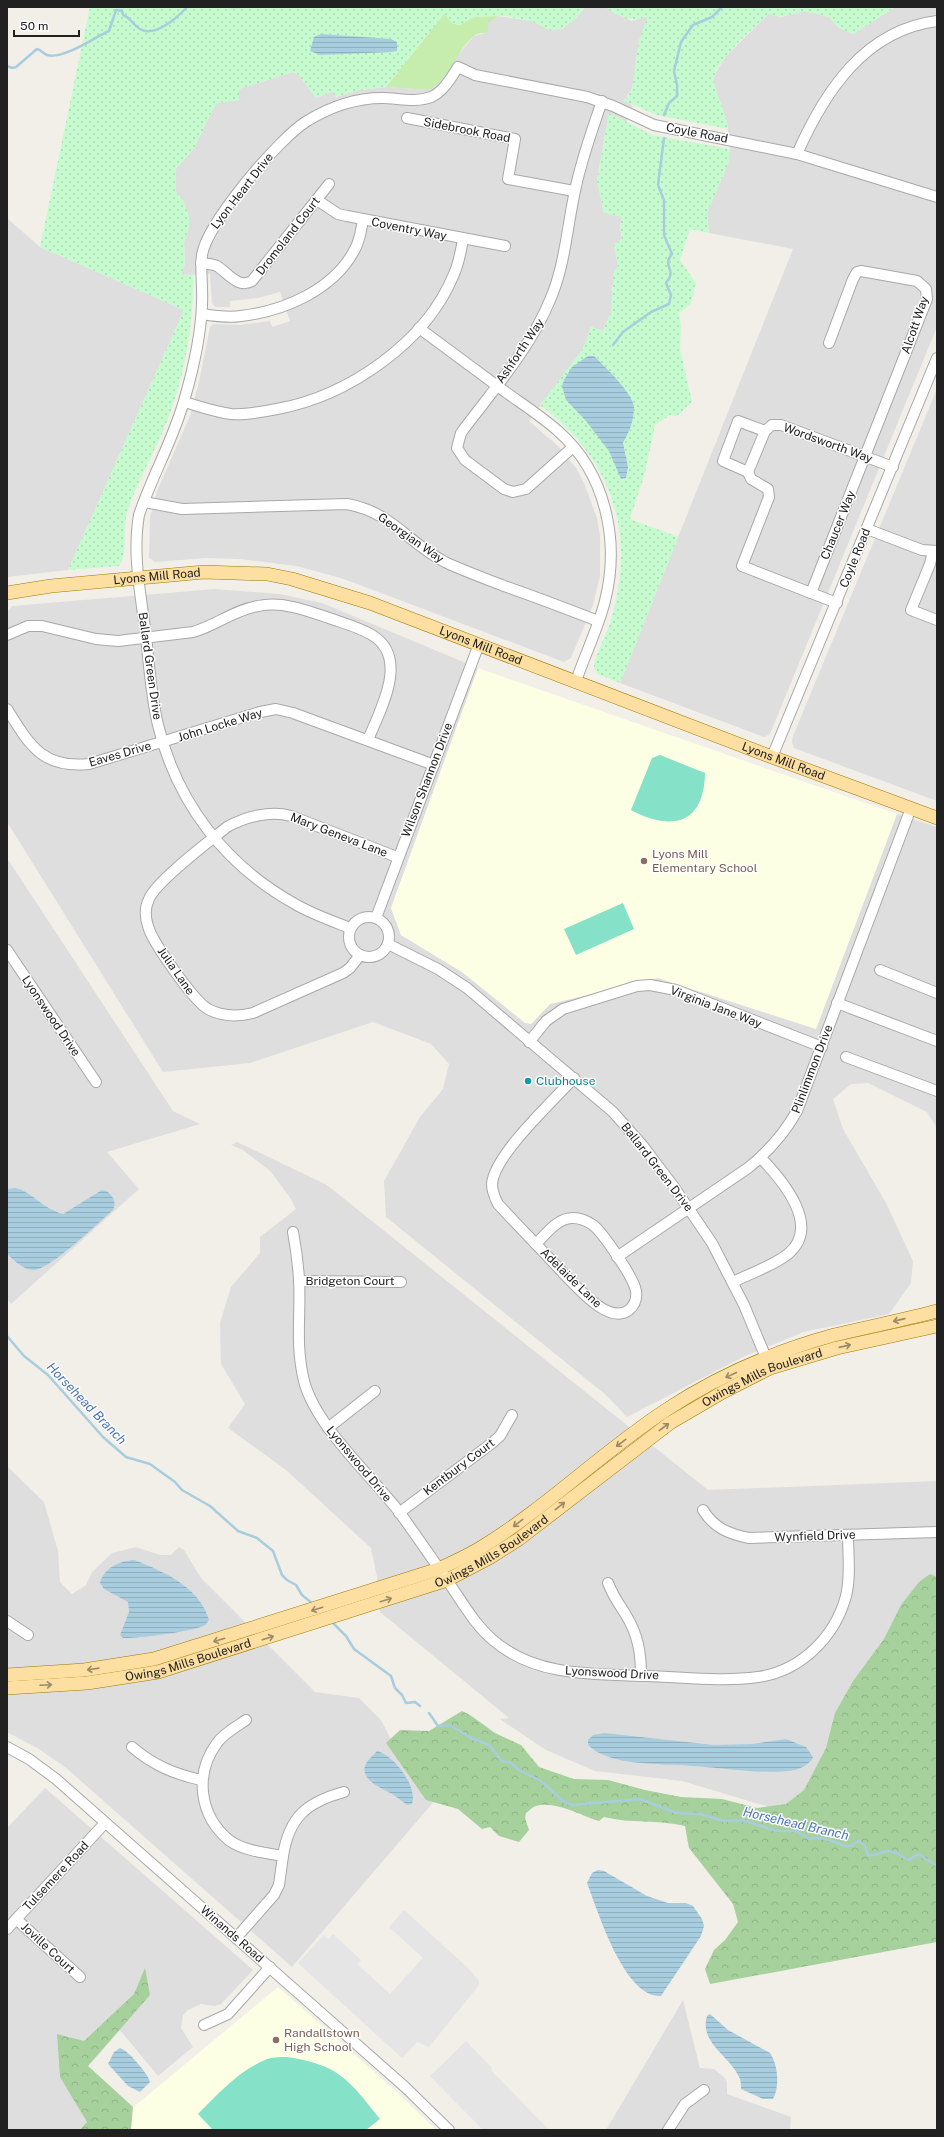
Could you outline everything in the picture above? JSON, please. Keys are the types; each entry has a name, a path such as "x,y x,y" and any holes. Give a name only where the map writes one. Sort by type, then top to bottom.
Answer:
{"main road":[{"name":"Lyons Mill Road","path":"7,593 51,586 183,573 230,572 267,574 292,579 363,600 772,757 937,818"},
{"name":"Owings Mills Boulevard","path":"7,1675 84,1670 147,1660 296,1616 439,1569 481,1548 512,1527 667,1410 721,1379 768,1363 833,1336 937,1311"},
{"name":"Owings Mills Boulevard","path":"7,1688 86,1683 128,1678 191,1662 447,1580 489,1558 518,1539 670,1423 723,1392 768,1363 937,1326"}],"street":[{"path":"796,154 810,123 824,100 854,62 869,49 900,31 925,22 937,21"},
{"name":"Coyle Road","path":"458,67 475,75 602,101 654,125 796,154 937,197"},
{"name":"Lyon Heart Drive","path":"138,578 136,531 144,502 184,402 202,314 202,263 206,241 212,227 267,157 292,131 307,121 342,103 361,99 415,99 432,96 445,86 458,67"},
{"name":"Ashforth Way","path":"573,447 526,489 519,491 504,489 465,460 457,448 461,433 497,386 536,329 551,298 558,280 574,191 602,101"},
{"name":"Sidebrook Road","path":"407,118 516,139 508,179 574,191"},
{"name":"Dromoland Court","path":"202,263 216,265 237,282 248,284 257,276 329,184"},
{"name":"Coventry Way","path":"316,200 338,214 362,220 505,246"},
{"path":"202,314 224,317 257,314 282,307 309,294 325,283 350,259 358,242 362,220"},
{"path":"184,402 232,414 260,412 303,403 339,389 374,368 419,328 444,294 454,276 463,239"},
{"name":"Alcott Way","path":"829,343 857,272 861,271 917,281 926,289 927,299 865,456"},
{"path":"419,328 544,420 573,447 585,462 601,495 610,535 609,578 605,602 576,681"},
{"name":"Coyle Road","path":"772,757 837,603 937,358"},
{"name":"Wordsworth Way","path":"765,431 738,421 723,461 748,472 765,431 772,425 780,424 893,467"},
{"name":"Chaucer Way","path":"811,593 865,456"},
{"path":"748,472 751,479 768,490 769,497 742,566 837,603"},
{"name":"Georgian Way","path":"144,502 182,509 347,504 358,506 383,517 430,552 456,567 598,621"},
{"path":"867,529 922,550 935,551 911,610 937,620"},
{"name":"Ballard Green Drive","path":"138,578 153,697 163,742 173,771 187,801 214,838 252,875 273,891 296,905 350,928"},
{"path":"7,635 28,626 42,626 108,641 146,638 193,632 246,608 271,604 300,609 362,630 378,640 386,649 391,670 387,690 368,740"},
{"name":"Wilson Shannon Drive","path":"376,918 397,857 480,644"},
{"name":"Eaves Drive","path":"7,709 32,747 43,756 59,763 77,766 89,764 163,742"},
{"name":"John Locke Way","path":"163,742 276,709 293,713 434,765"},
{"name":"Plinlimmon Drive","path":"617,1257 761,1158 786,1130 798,1111 911,808"},
{"name":"Mary Geneva Lane","path":"214,838 235,822 273,813 281,813 397,857"},
{"name":"Julia Lane","path":"214,838 159,884 148,899 146,908 148,927 152,935 191,994 199,1002 207,1008 220,1014 242,1016 253,1013 343,972 350,968 360,955"},
{"path":"361,918 376,918 383,922 388,928 390,936 388,944 385,950 373,957 360,955 350,944 348,936 350,928 361,918"},
{"name":"Ballard Green Drive","path":"388,944 451,977 613,1112 643,1146 712,1243 733,1282 768,1363"},
{"name":"Lyonswood Drive","path":"7,950 96,1082"},
{"path":"880,970 937,993"},
{"name":"Virginia Jane Way","path":"529,1042 546,1020 563,1009 637,986 650,985 676,990 822,1047"},
{"path":"837,1003 937,1041"},
{"path":"846,1057 937,1091"},
{"name":"Adelaide Lane","path":"536,1244 559,1222 572,1218 593,1225 617,1257 635,1285 637,1294 633,1306 626,1312 618,1314 609,1312 592,1300 577,1286 536,1244 498,1204 492,1184 494,1174 503,1157 574,1078"},
{"path":"733,1282 782,1259 794,1248 801,1233 800,1217 792,1199 777,1174 761,1158"},
{"name":"Lyonswood Drive","path":"293,1232 299,1281 297,1334 301,1368 310,1399 328,1428 400,1513 486,1634 511,1653 536,1664 574,1673 754,1678 775,1674 803,1659 826,1637 841,1611 848,1581 848,1535"},
{"name":"Bridgeton Court","path":"299,1281 401,1282"},
{"path":"328,1428 375,1391"},
{"name":"Kentbury Court","path":"400,1513 492,1443 500,1436 512,1415"},
{"name":"Wynfield Drive","path":"703,1510 709,1520 717,1526 727,1532 749,1538 937,1532"},
{"path":"608,1583 612,1594 626,1616 637,1638 641,1652 641,1675"},
{"path":"7,1621 28,1635"},
{"path":"246,1720 218,1742 210,1754 201,1780 205,1802 209,1816 231,1841 253,1850 283,1856"},
{"name":"Winands Road","path":"7,1747 29,1759 56,1779 405,2087 450,2130"},
{"path":"132,1747 147,1760 162,1768 201,1780"},
{"path":"236,1938 274,1895 279,1885 285,1840 289,1830 306,1808 324,1797 344,1792"},
{"name":"Tulsemere Road","path":"7,1929 106,1823"},
{"name":"Joville Court","path":"16,1919 80,1977"},
{"path":"204,2025 228,2014 270,1967"},
{"path":"668,2130 685,2104 704,2090"}],"shaded area":[{"path":"585,7 605,7 631,21 649,16 639,41 632,89 624,100 633,106 626,122 609,113 597,180 604,213 622,216 620,226 622,239 614,245 618,266 612,288 614,297 611,312 603,331 591,327 583,349 529,421 558,446 576,468 584,483 597,518 600,536 600,576 593,605 571,658 564,662 344,579 297,566 239,559 206,558 155,562 149,558 150,517 157,491 190,416 199,382 210,327 213,324 240,325 270,321 272,327 290,321 280,292 258,298 230,301 230,307 215,307 212,303 210,274 181,275 185,264 184,242 189,227 189,217 183,201 176,192 176,169 194,148 217,103 239,100 239,89 292,72 298,74 316,98 333,91 336,97 359,90 386,87 428,90 474,36 485,33 488,24 498,16 532,21 550,30 562,29 576,18"},
{"path":"895,7 937,7 937,327 770,734 764,737 620,683 793,249 709,233 707,213 728,164 730,149 727,122 713,81 716,72 726,56 768,14 781,17 804,11 829,17 839,28 853,34"},
{"path":"7,218 40,247 184,310 68,570 7,577"},
{"path":"937,389 937,801 794,748 792,742 793,736"},
{"path":"215,589 280,594 322,603 478,668 391,908 401,935 462,972 531,1024 550,1004 658,978 816,1029 897,814 937,827 937,1128 927,1112 868,1083 851,1084 833,1099 843,1129 886,1203 913,1261 911,1283 889,1314 804,1332 745,1356 627,1417 606,1395 386,1217 384,1181 420,1117 443,1089 449,1064 431,1044 373,1022 250,1063 163,1072 7,822 7,612 12,606"},
{"name":"Lyons Mill Elementary School","path":"478,668 897,814 816,1029 658,978 550,1004 531,1024 525,1023 462,972 401,935 391,908"},
{"path":"7,858 173,1111 200,1124 107,1152 139,1189 11,1304 7,1298"},
{"path":"237,1142 327,1185 708,1490 937,1481 937,1574 793,1814 682,1781 595,1771 546,1750 500,1719 509,1718 380,1612 377,1577 371,1548 286,1470 228,1428 245,1404 221,1364 220,1323 231,1287 260,1253 260,1237 296,1209 289,1196 270,1171 243,1150 231,1145"},
{"path":"7,1466 44,1502 58,1551 60,1582 72,1594 86,1585 92,1572 112,1553 136,1547 160,1555 171,1555 179,1547 184,1550 201,1578 315,1692 359,1698 381,1720 396,1749 437,1798 292,1967 65,1767 37,1748 7,1732"},
{"path":"45,1788 253,1970 221,2004 215,2006 201,2004 188,2010 183,2015 181,2028 193,2047 158,2076 120,2030 88,2066 133,2107 106,2130 7,2130 7,1828"},
{"path":"404,1910 468,1968 479,1981 479,1985 429,2047 417,2042 402,2058 298,1963 324,1935 328,1939 333,1934 361,1960 357,1964 390,1994 423,1958 389,1927"},
{"name":"Randallstown High School","path":"278,1987 399,2094 436,2130 106,2130"},
{"path":"683,2000 700,2068 714,2069 724,2077 727,2082 727,2094 791,2117 790,2130 606,2130"},
{"path":"466,2041 492,2068 491,2070 549,2130 483,2130 430,2076"}],"green space":[{"path":"90,7 584,7 575,19 561,29 550,30 531,21 505,16 474,17 460,25 453,24 444,14 386,87 359,90 335,97 333,91 316,98 298,74 292,72 239,89 239,100 217,103 194,148 176,169 176,192 183,200 189,217 189,227 184,242 185,264 181,275 193,275 190,334 177,392 164,429 139,481 127,513 125,526 125,548 119,566 68,570 184,310 40,247"},
{"path":"605,7 895,7 853,34 839,28 829,17 804,11 781,17 768,14 726,56 715,75 715,88 728,129 657,115 624,101 632,90 639,41 648,16 636,19 621,17"},
{"path":"444,14 456,24 475,17 498,16 488,24 488,32 476,35 467,42 442,79 436,85 428,90 386,87"},
{"path":"609,113 652,135 730,149 728,164 707,213 709,233 690,229 680,260 696,283 691,304 679,313 681,326 680,349 692,402 677,416 670,415 655,425 645,473 630,519 678,537 620,683 597,674 594,666 611,620 618,588 621,557 619,528 612,500 601,474 585,449 565,426 540,405 583,349 591,327 603,331 611,312 614,272 618,266 614,245 622,239 620,226 622,217 604,213 597,181"},
{"path":"660,755 705,773 703,790 699,803 692,813 683,819 660,821 646,817 631,810 652,758"},
{"path":"623,903 634,929 576,955 564,929"},
{"path":"930,1574 937,1577 937,1942 710,1984 705,1969 714,1950 725,1940 738,1922 733,1904 689,1848 685,1826 604,1817 599,1821 568,1809 551,1805 543,1805 532,1808 526,1813 525,1818 529,1830 519,1842 499,1836 490,1827 482,1829 458,1809 426,1800 386,1743 400,1730 429,1731 462,1711 495,1733 521,1745 539,1767 574,1779 608,1780 645,1790 681,1797 722,1799 757,1808 786,1804 804,1790 826,1748 835,1713 853,1681 884,1639 901,1605 919,1582"},
{"path":"145,1968 150,1995 88,2066 133,2107 131,2129 80,2130 87,2122 60,2077 57,2034 84,2041 134,1994"},
{"path":"287,2057 319,2064 341,2076 350,2084 380,2119 366,2130 213,2130 198,2114 246,2070 267,2059"}],"water":[{"path":"321,34 391,39 397,42 397,51 320,55 310,51 314,37"},
{"path":"588,356 594,356 624,387 634,407 632,422 623,443 628,467 626,478 621,479 609,451 586,421 566,400 562,386 564,380 572,367"},
{"path":"16,1188 27,1193 56,1212 63,1214 102,1190 107,1191 113,1197 114,1207 113,1210 86,1235 62,1255 40,1268 29,1270 7,1254 7,1189"},
{"path":"134,1560 157,1569 189,1589 198,1598 204,1608 209,1620 206,1624 190,1630 179,1632 123,1638 120,1635 129,1612 128,1602 104,1589 100,1583 105,1573 113,1566"},
{"path":"604,1733 714,1745 752,1744 786,1739 806,1747 813,1757 809,1763 799,1769 776,1772 628,1762 609,1757 588,1745 588,1740 593,1735"},
{"path":"377,1751 390,1759 403,1773 411,1789 413,1797 412,1804 407,1805 394,1795 373,1783 366,1776 365,1766"},
{"path":"598,1870 604,1871 647,1896 668,1903 686,1903 693,1906 702,1919 704,1926 701,1936 661,1996 648,1993 635,1983 624,1969 614,1951 605,1932 587,1883 592,1873"},
{"path":"710,2014 728,2030 770,2053 775,2063 777,2076 777,2088 773,2099 763,2099 741,2089 740,2080 735,2069 711,2042 707,2034 707,2016"},
{"path":"120,2048 133,2058 149,2079 150,2082 140,2092 128,2086 108,2064 114,2052"}],"waterway":[{"path":"7,66 12,68 16,67 37,49 47,55 54,56 79,47 109,31 116,10 122,11 123,15 140,29 152,31 165,26 187,7"},
{"path":"231,7 239,7"},
{"path":"664,115 669,103 677,96 677,85 674,71 681,42 693,25 712,17 722,7"},
{"path":"613,345 623,332 651,312 669,304 671,295 666,283 670,274 668,262 672,254 664,235 664,200 658,185 664,138"},
{"name":"Horsehead Branch","path":"7,1336 24,1356 48,1375 103,1437 126,1457 150,1464 175,1482 182,1490 210,1506 238,1531 257,1538 273,1551 282,1575 296,1585 302,1595 313,1604"},
{"name":"Horsehead Branch","path":"331,1621 346,1636 354,1649 391,1676 395,1688 402,1695 406,1703 415,1702 420,1706"},
{"name":"Horsehead Branch","path":"429,1713 438,1726 450,1725 473,1739 489,1745 502,1761 511,1763 519,1770 541,1781 564,1802 573,1805 640,1799 677,1813 700,1814 724,1821 742,1820 777,1831 796,1831 809,1839 822,1838 847,1846 851,1846 858,1841 864,1845 868,1855 890,1851 909,1860 918,1854 937,1866"}],"place":[{"name":"Lyons Mill Elementary School","path":"644,861"},
{"name":"Clubhouse","path":"528,1081"},
{"name":"Randallstown High School","path":"276,2040"}]}
